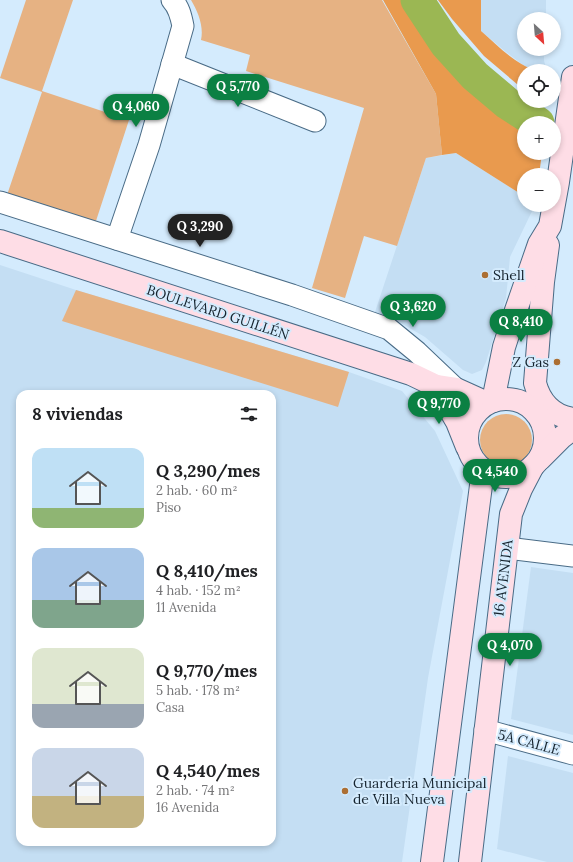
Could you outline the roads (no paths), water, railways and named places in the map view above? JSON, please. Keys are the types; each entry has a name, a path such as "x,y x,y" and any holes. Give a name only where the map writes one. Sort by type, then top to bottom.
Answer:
{"main road":[{"path":"573,77 571,99 550,226 543,282 535,383 543,401 550,408 558,414 573,419"},
{"path":"490,402 504,347 520,297 539,244 550,226"},
{"name":"BOULEVARD GUILLÉN","path":"0,241 411,374 446,388 490,402"},
{"path":"446,388 457,422 474,461 483,470 493,475 503,477 514,476 525,472 562,437 573,429"},
{"path":"469,450 467,436 470,423 477,412 490,402 505,398 516,399 527,404 536,412 542,421 546,440 544,450 537,462"},
{"name":"16 AVENIDA","path":"470,862 511,514 521,489 537,462"},
{"path":"432,862 483,470"}],"street":[{"path":"117,239 149,145 183,26 180,14 172,0"},
{"path":"172,64 315,121"},
{"path":"0,202 292,295 389,329 417,352 446,388"},
{"path":"411,374 417,361 417,352"},
{"path":"507,548 573,556"},
{"name":"5A CALLE","path":"485,730 573,754"}],"waterway":[{"path":"417,0 446,44 475,76 507,103 527,116"}],"place":[{"name":"Shell","path":"485,275"},
{"name":"Z Gas","path":"557,362"},
{"name":"Guarderia Municipal de Villa Nueva","path":"345,791"}]}
